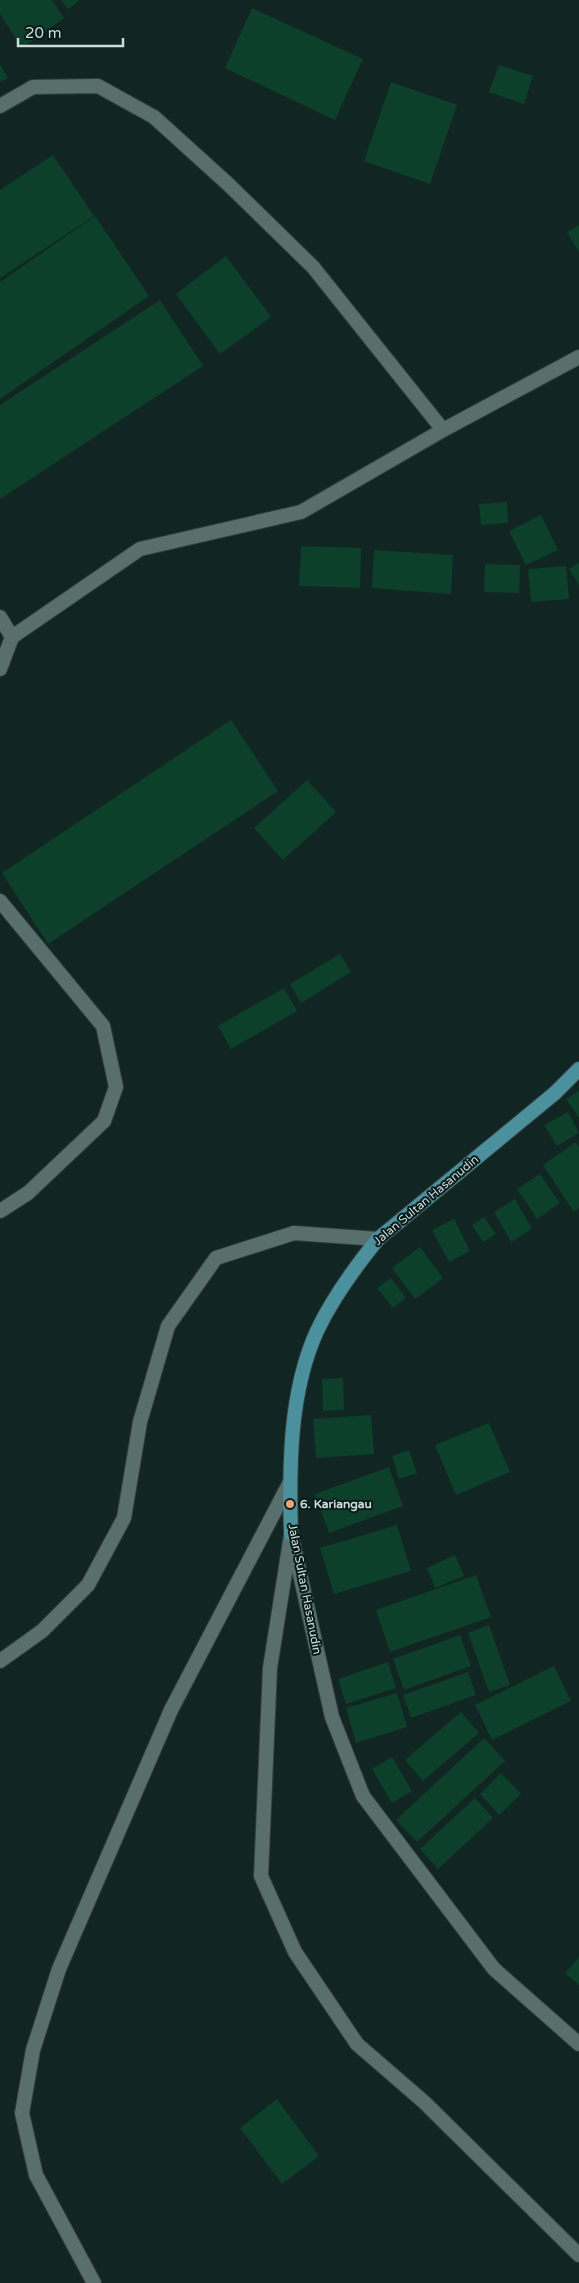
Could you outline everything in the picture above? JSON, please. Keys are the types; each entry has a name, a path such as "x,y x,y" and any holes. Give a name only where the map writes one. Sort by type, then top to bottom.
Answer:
{"main road":[{"name":"Jalan Sultan Hasanudin","path":"291,1534 289,1484 299,1386 317,1331 355,1268 378,1239 555,1093 579,1069"}],"street":[{"path":"0,106 33,87 98,86 154,117 228,184 314,268 443,430"},
{"path":"0,669 12,637 140,549 301,512 443,430 579,357"},
{"path":"0,618 12,637"},
{"path":"0,901 103,1026 116,1087 104,1120 28,1193 0,1211"},
{"path":"0,1661 42,1631 88,1585 124,1518 140,1422 168,1326 216,1258 294,1233 378,1239"},
{"path":"94,2283 36,2175 22,2113 33,2050 59,1969 171,1710 289,1484"},
{"path":"291,1534 270,1668 261,1876 295,1952 357,2044 424,2102 579,2255"},
{"name":"Jalan Sultan Hasanudin","path":"291,1534 332,1717 363,1796 494,1968 579,2044"}],"building":[{"path":"0,0 52,0 64,18 22,48 0,14"},
{"path":"61,0 80,0 68,9"},
{"path":"252,8 363,59 335,120 225,68"},
{"path":"0,64 8,78 0,82"},
{"path":"499,65 533,76 524,104 489,92"},
{"path":"391,82 457,105 430,184 364,161"},
{"path":"53,155 94,216 0,278 0,190"},
{"path":"95,216 149,296 0,399 0,282"},
{"path":"579,225 579,252 567,232"},
{"path":"226,256 271,317 220,354 176,294"},
{"path":"160,300 203,366 0,499 0,405"},
{"path":"507,502 508,523 481,525 479,504"},
{"path":"541,515 558,550 526,565 509,531"},
{"path":"301,546 361,548 360,588 299,586"},
{"path":"374,550 453,555 451,594 372,588"},
{"path":"579,563 579,585 569,569"},
{"path":"485,564 520,565 519,593 484,592"},
{"path":"566,566 569,599 531,602 528,569"},
{"path":"231,720 278,791 48,944 2,873"},
{"path":"307,780 336,812 283,860 254,828"},
{"path":"340,954 351,972 301,1003 290,984"},
{"path":"284,988 297,1011 231,1049 218,1026"},
{"path":"579,1091 579,1118 566,1099"},
{"path":"568,1112 579,1133 557,1146 544,1125"},
{"path":"576,1142 579,1147 579,1208 574,1212 543,1165"},
{"path":"540,1174 560,1203 537,1219 517,1189"},
{"path":"515,1199 532,1229 511,1242 494,1212"},
{"path":"484,1217 496,1234 483,1242 472,1225"},
{"path":"454,1219 470,1251 449,1262 432,1230"},
{"path":"420,1247 443,1278 415,1299 392,1268"},
{"path":"391,1278 406,1298 393,1308 377,1288"},
{"path":"343,1378 344,1410 323,1411 322,1379"},
{"path":"371,1415 374,1454 316,1458 313,1419"},
{"path":"489,1423 510,1472 456,1495 435,1445"},
{"path":"409,1450 417,1473 399,1479 392,1456"},
{"path":"389,1467 403,1506 329,1533 315,1494"},
{"path":"397,1525 411,1571 334,1594 320,1548"},
{"path":"455,1555 464,1576 435,1588 427,1568"},
{"path":"476,1575 491,1617 390,1652 376,1610"},
{"path":"489,1625 510,1685 489,1692 468,1633"},
{"path":"460,1635 471,1666 404,1690 393,1659"},
{"path":"388,1662 396,1688 346,1704 338,1679"},
{"path":"554,1666 571,1701 492,1740 475,1705"},
{"path":"468,1672 476,1695 411,1718 403,1695"},
{"path":"397,1693 407,1727 356,1743 346,1708"},
{"path":"461,1712 479,1733 423,1781 405,1760"},
{"path":"484,1738 505,1761 417,1842 396,1820"},
{"path":"392,1757 412,1791 392,1803 372,1769"},
{"path":"501,1773 521,1794 499,1815 480,1794"},
{"path":"475,1798 493,1818 438,1869 420,1849"},
{"path":"579,1957 579,1985 565,1973"},
{"path":"277,2099 319,2156 282,2184 240,2128"}],"place":[{"name":"6. Kariangau","path":"290,1504"}]}
